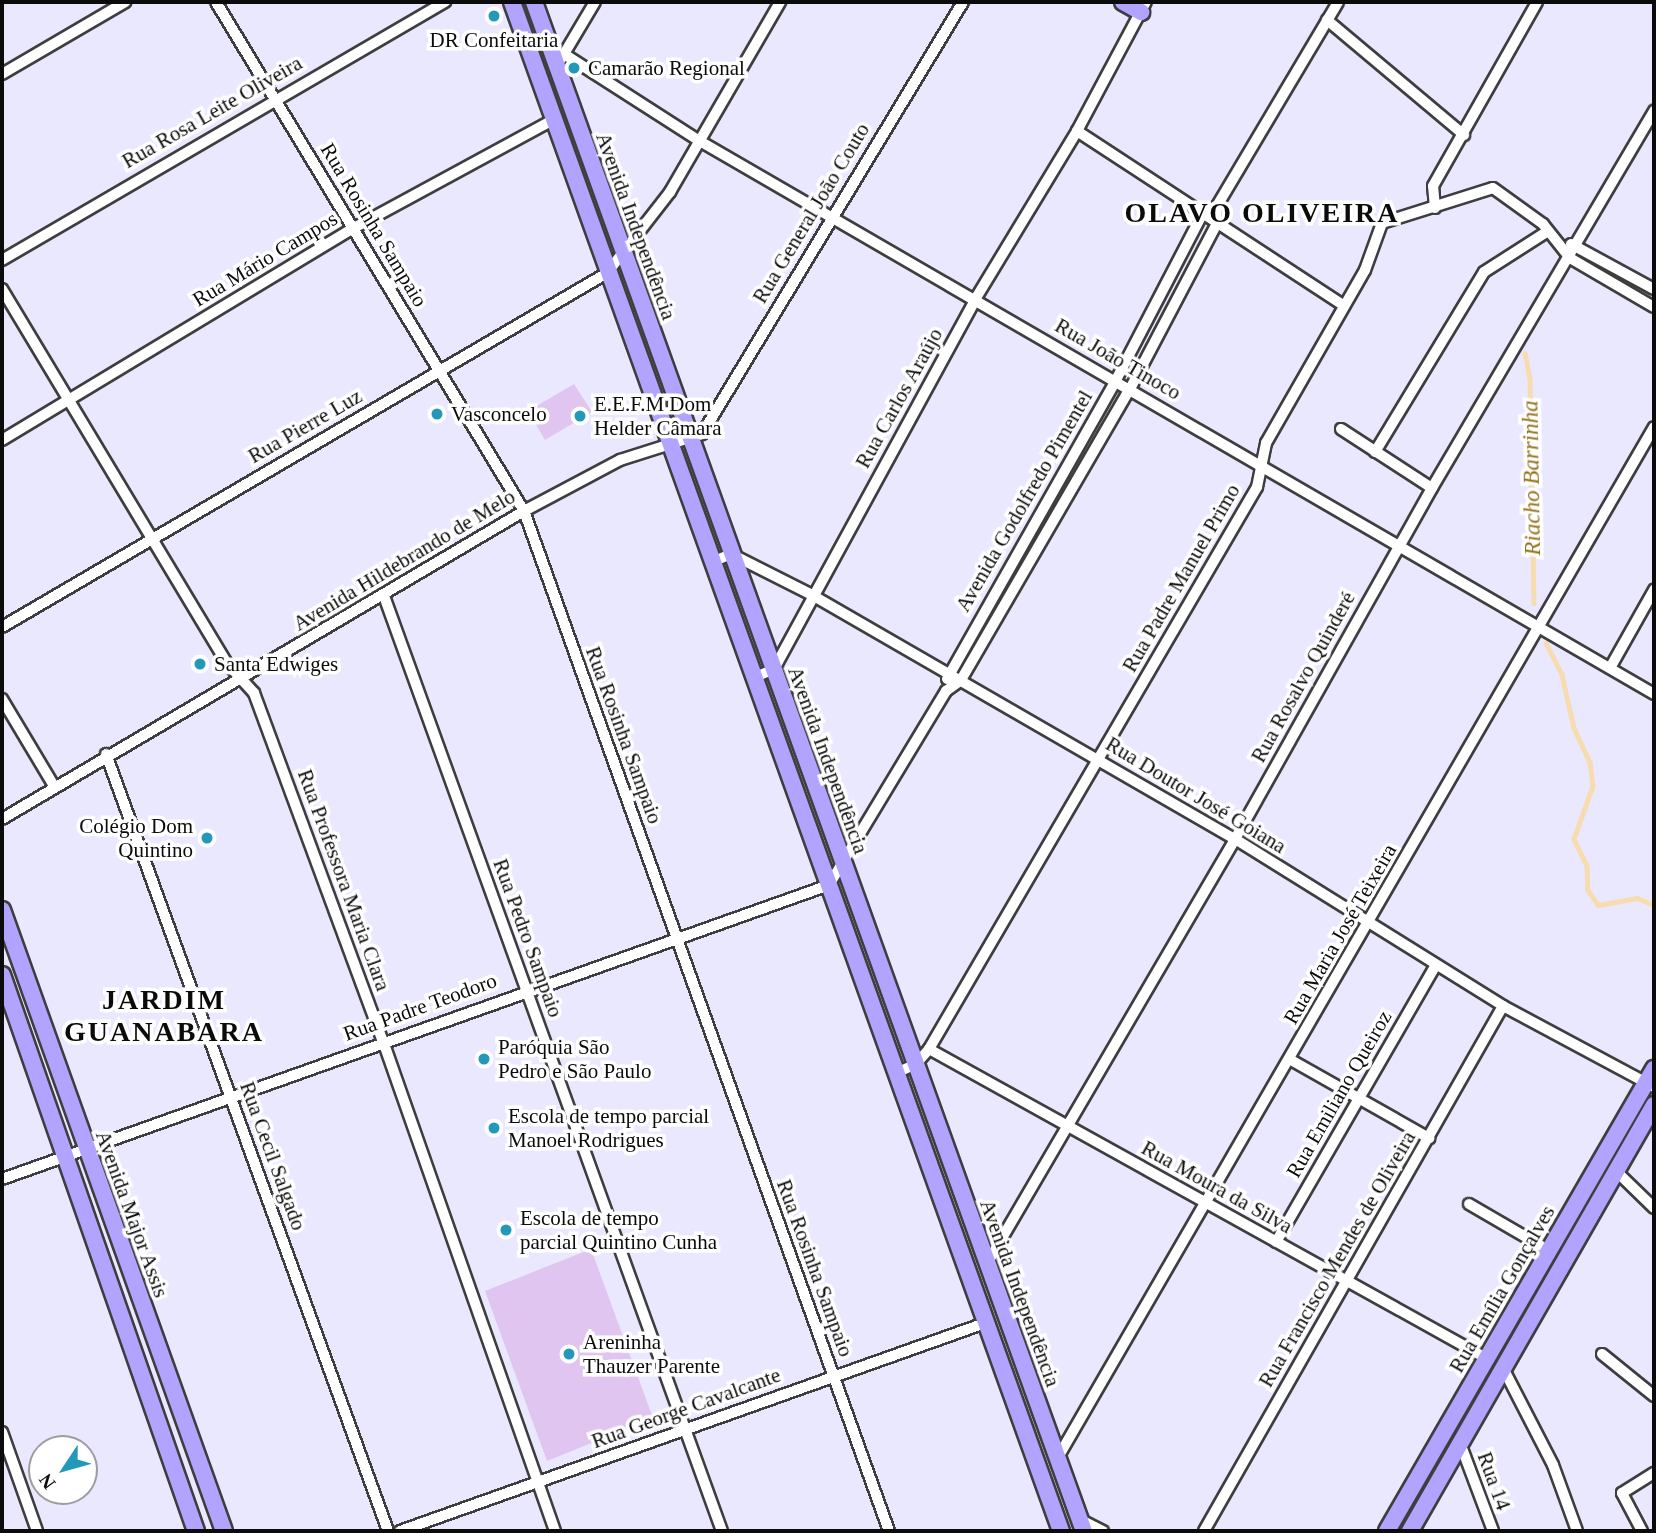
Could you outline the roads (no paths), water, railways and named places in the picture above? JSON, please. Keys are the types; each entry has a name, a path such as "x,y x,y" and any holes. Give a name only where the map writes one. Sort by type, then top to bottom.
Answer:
{"main road":[{"name":"Avenida Independência","path":"512,2 668,444 1061,1531"},
{"name":"Avenida Independência","path":"534,2 560,60 689,440 1082,1525"},
{"path":"1122,2 1143,7"},
{"name":"Avenida Major Assis","path":"2,910 224,1531"},
{"path":"2,975 196,1531"},
{"name":"Rua Emília Gonçalves","path":"1387,1531 1548,1250 1650,1086 1654,1069"},
{"name":"Rua Emília Gonçalves","path":"1410,1531 1654,1105"},
{"path":"1530,1282 1548,1292"},
{"path":"141,1376 164,1368"}],"street":[{"path":"2,74 125,2"},
{"name":"Rua Rosinha Sampaio","path":"216,2 524,511 889,1531"},
{"name":"Rua Rosa Leite Oliveira","path":"2,260 274,97 444,2"},
{"path":"560,60 595,2"},
{"name":"Rua Pierre Luz","path":"2,627 607,273 670,192 698,139 780,2"},
{"name":"Rua General João Couto","path":"689,440 705,429 831,215 963,2"},
{"path":"1209,220 1338,2"},
{"path":"1435,208 1433,186 1464,135 1536,2"},
{"name":"Rua Carlos Araújo","path":"774,669 976,298 1077,131 1143,7"},
{"path":"1327,20 1464,135"},
{"name":"Rua João Tinoco","path":"560,60 976,298 1654,694"},
{"name":"Rua Rosalvo Quinderé","path":"988,1262 1235,839 1399,545 1578,245 1654,111"},
{"name":"Rua Mário Campos","path":"2,440 352,229 553,120"},
{"path":"1077,131 1344,306"},
{"name":"Rua Padre Manuel Primo","path":"896,1073 916,1064 929,1049 1257,487 1266,443 1370,258 1382,223 1435,208 1470,192 1493,188 1548,231"},
{"name":"Avenida Godolfredo Pimentel","path":"948,672 1209,220"},
{"name":"Avenida Godolfredo Pimentel","path":"961,680 1130,389 1209,220"},
{"path":"1375,452 1484,272 1548,231 1570,258 1654,307"},
{"path":"1558,241 1578,245 1654,289"},
{"name":"Rua Professora Maria Clara","path":"2,289 149,539 227,663 254,693 383,1041 555,1531"},
{"name":"Rua Maria José Teixeira","path":"1057,1459 1291,1060 1654,428"},
{"path":"1341,429 1432,488"},
{"name":"Avenida Hildebrando de Melo","path":"2,819 106,754 384,596 524,511 620,460 689,440"},
{"path":"1028,531 1041,539"},
{"path":"712,562 730,554"},
{"name":"Rua Doutor José Goiana","path":"730,554 948,672 1235,839 1503,1006 1650,1086"},
{"path":"1609,668 1654,590"},
{"name":"Rua Pedro Sampaio","path":"384,596 722,1531"},
{"path":"753,678 774,669"},
{"path":"946,691 948,672"},
{"path":"829,885 946,691 961,680"},
{"path":"2,699 54,786"},
{"name":"Rua Cecil Salgado","path":"106,754 388,1531"},
{"name":"Rua Padre Teodoro","path":"2,1179 526,989 829,885"},
{"name":"Rua Emiliano Queiroz","path":"1276,1242 1436,965"},
{"name":"Rua Francisco Mendes de Oliveira","path":"1204,1531 1503,1006"},
{"name":"Rua Moura da Silva","path":"929,1049 1486,1358"},
{"path":"1291,1060 1429,1138"},
{"path":"1616,1171 1654,1208"},
{"path":"1469,1204 1548,1250"},
{"name":"Rua George Cavalcante","path":"400,1531 833,1374 985,1323"},
{"path":"1602,1354 1654,1396"},
{"path":"1503,1368 1553,1465 1577,1531"},
{"path":"2,1432 37,1531"},
{"name":"Rua 14","path":"1460,1443 1493,1531"},
{"path":"1642,1531 1622,1493 1654,1473"},
{"path":"1082,1525 1103,1531"}],"waterway":[{"name":"Riacho Barrinha","path":"1525,353 1530,378 1534,603"},
{"name":"Riacho Barrinha","path":"1546,643 1562,675 1574,728 1590,762 1593,786 1574,839 1587,866 1588,890 1598,905 1637,898 1654,905"}],"place":[{"name":"DR Confeitaria","path":"494,16"},
{"name":"Camarão Regional","path":"574,68"},
{"name":"Vasconcelo","path":"437,414"},
{"name":"E.E.F.M Dom Helder Câmara","path":"580,416"},
{"name":"Santa Edwiges","path":"200,664"},
{"name":"Colégio Dom Quintino","path":"207,838"},
{"name":"Paróquia São Pedro e São Paulo","path":"484,1059"},
{"name":"Escola de tempo parcial Manoel Rodrigues","path":"494,1128"},
{"name":"Escola de tempo parcial Quintino Cunha","path":"506,1230"},
{"name":"Areninha Thauzer Parente","path":"569,1354"}],"district":[{"name":"OLAVO OLIVEIRA","path":"1262,213"},
{"name":"JARDIM GUANABARA","path":"164,1016"}]}
